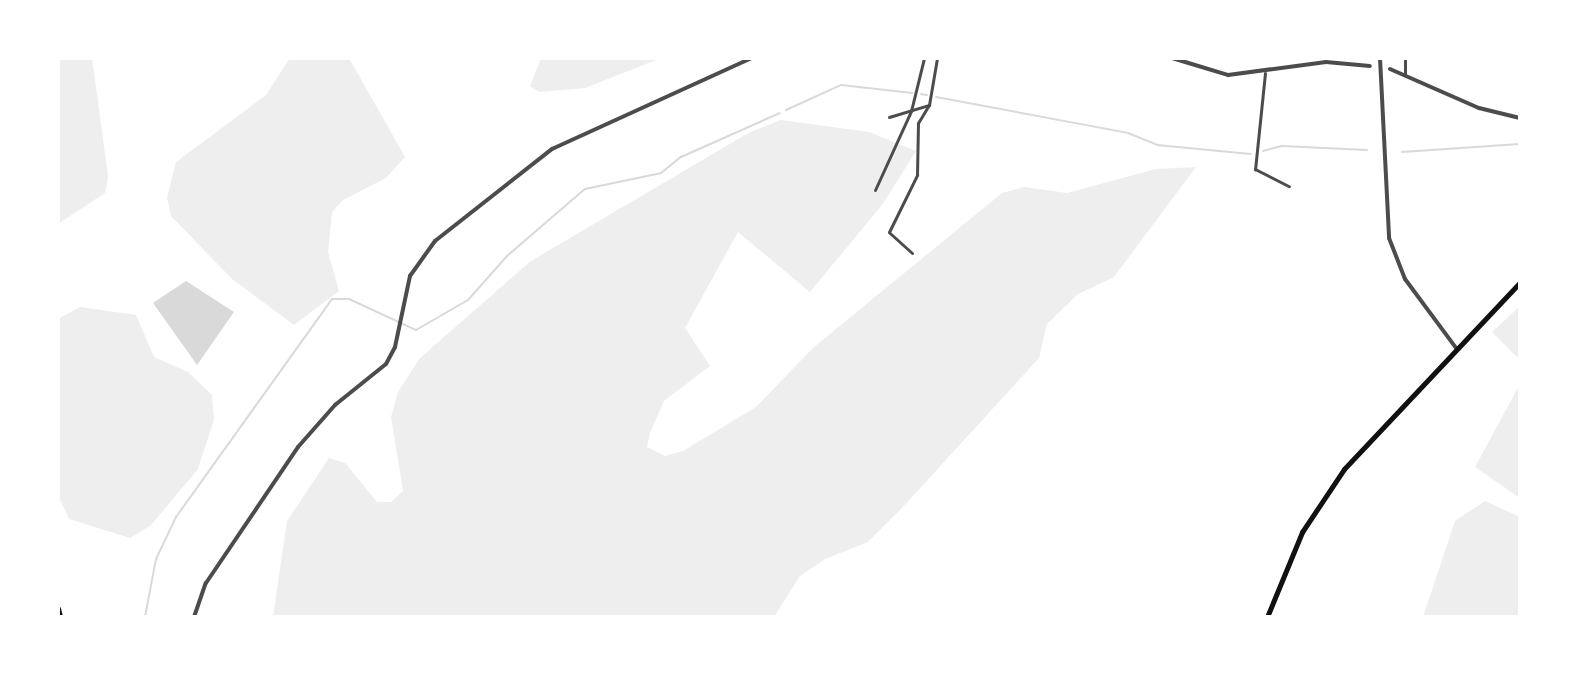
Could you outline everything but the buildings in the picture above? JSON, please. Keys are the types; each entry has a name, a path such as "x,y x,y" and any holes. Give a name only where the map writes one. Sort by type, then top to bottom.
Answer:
{"highway":[{"path":"58,609 60,617"}],"main road":[{"path":"1267,617 1302,532 1327,493 1456,348 1520,282"}],"street":[{"path":"194,617 206,583 298,447 328,411 386,364 399,333 410,276 429,247 552,149 752,58"},
{"path":"875,190 912,107 924,58"},
{"path":"912,253 889,232 917,175 918,123 929,105 937,58"},
{"path":"1172,58 1228,75 1265,73 1326,62 1370,66"},
{"path":"1380,58 1389,238 1405,279 1456,348"},
{"path":"1405,58 1405,73"},
{"path":"1390,69 1479,108 1520,118"},
{"path":"1265,73 1255,169 1289,186"},
{"path":"889,117 912,107 929,105"},
{"path":"1520,254 1520,265"}],"shaded area":[{"path":"58,58 92,58 108,176 105,193 58,224"},
{"path":"290,58 349,58 405,157 386,178 343,200 332,212 328,252 339,291 294,325 232,279 171,216 167,198 176,162 266,95"},
{"path":"541,58 661,58 585,88 539,92 530,86"},
{"path":"781,120 869,132 916,151 882,205 810,292 738,232 685,328 710,366 664,401 650,433 647,447 665,456 683,451 756,407 814,347 1002,193 1024,187 1067,193 1156,169 1196,167 1114,277 1078,294 1047,324 1039,358 901,509 868,542 825,559 800,576 774,617 273,617 287,521 329,458 345,463 377,502 391,502 403,491 391,417 398,392 420,358 531,261 750,132"},
{"path":"186,281 234,312 197,365 153,303"},
{"path":"1520,306 1520,360 1492,332"},
{"path":"80,307 136,315 154,357 188,372 212,395 214,420 198,469 151,525 130,538 69,519 58,495 58,319"},
{"path":"1520,384 1520,498 1475,467"},
{"path":"1485,501 1520,517 1520,617 1423,617 1455,521"}],"waterway":[{"path":"786,110 841,85 913,93"},
{"path":"921,94 927,95"},
{"path":"936,97 1128,133 1157,145 1251,154"},
{"path":"145,617 156,559 176,517 332,299 349,299 416,330 468,300 507,256 585,189 661,173 681,157 780,113"},
{"path":"1402,152 1520,144"},
{"path":"1263,151 1282,146 1367,150"}]}
